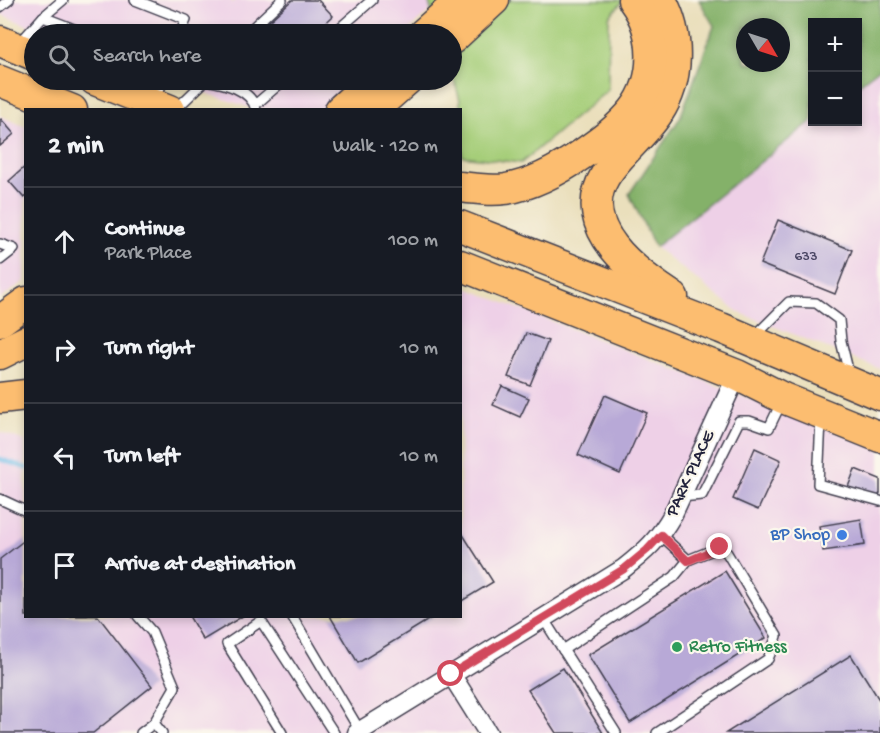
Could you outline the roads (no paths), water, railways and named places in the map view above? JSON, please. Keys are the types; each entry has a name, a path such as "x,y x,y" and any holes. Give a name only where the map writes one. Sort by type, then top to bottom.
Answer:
{"highway":[{"path":"458,18 494,0"},
{"path":"462,187 484,190 504,189 539,179 558,170 591,148 633,111 646,88 650,75 652,46 645,20 633,0"},
{"path":"661,0 671,22 674,37 675,61 671,85 658,113 605,176 596,203 597,217 611,245 632,268 721,328"},
{"path":"2,81 41,108"},
{"path":"2,81 67,108"},
{"path":"130,90 165,100"},
{"path":"342,108 362,90"},
{"path":"375,108 395,90"},
{"path":"462,227 871,389"},
{"path":"462,266 737,375 783,398 880,437"},
{"path":"0,321 24,303"},
{"path":"0,354 24,342"},
{"path":"0,373 24,362"},
{"path":"0,398 24,395"}],"street":[{"name":"PARK PLACE","path":"359,732 624,569 647,550 661,535 681,497 737,375"},
{"path":"451,674 488,733"}],"lane":[{"path":"0,7 9,0"},
{"path":"37,24 63,0"},
{"path":"135,0 186,20 184,24"},
{"path":"257,24 282,0"},
{"path":"342,24 360,3 372,0"},
{"path":"43,17 61,24"},
{"path":"165,100 186,90"},
{"path":"238,90 244,93 255,107 273,90"},
{"path":"0,244 14,249 0,260"},
{"path":"750,340 789,302 816,303 839,320 841,341 871,389"},
{"path":"681,497 702,495 739,421 749,421 769,428 783,398"},
{"path":"821,413 818,484 880,501"},
{"path":"0,499 24,511"},
{"path":"661,535 688,561"},
{"path":"563,651 674,577 688,561 720,547 727,553 777,636 768,659 657,733"},
{"path":"140,618 152,632 175,687 154,723 141,733"},
{"path":"293,618 359,732"},
{"path":"543,618 616,733"},
{"path":"282,733 227,644 261,621 334,733"},
{"path":"154,723 162,733"}],"waterway":[{"path":"0,459 24,467"}],"place":[{"name":"BP Shop","path":"842,535"},
{"name":"Retro Fitness","path":"677,647"}]}
